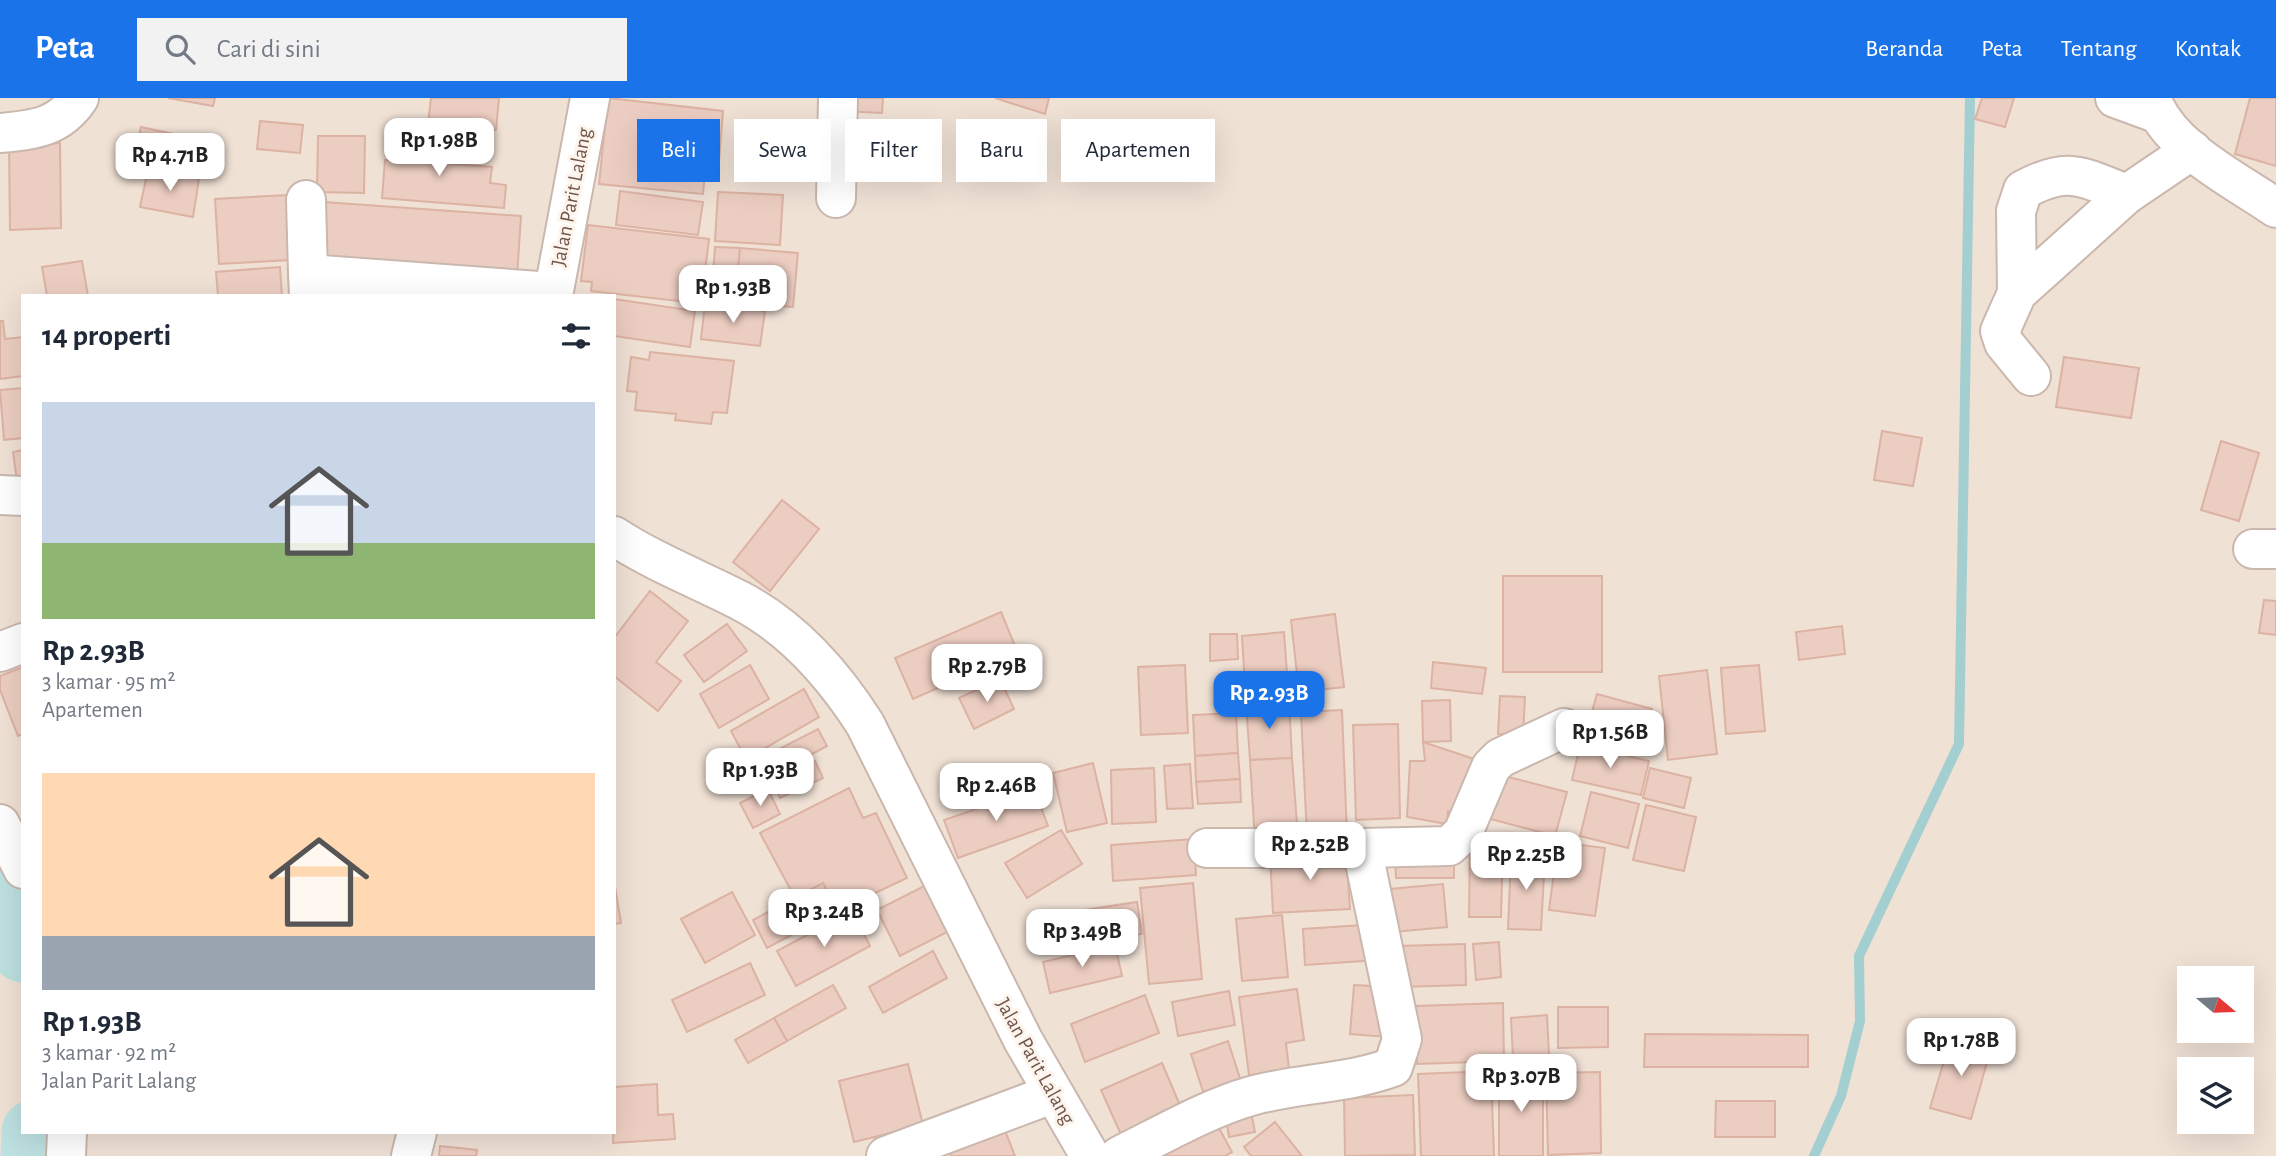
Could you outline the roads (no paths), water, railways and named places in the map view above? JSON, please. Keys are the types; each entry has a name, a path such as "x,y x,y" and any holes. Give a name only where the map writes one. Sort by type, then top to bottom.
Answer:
{"street":[{"path":"0,133 40,129 54,123 68,113 79,98"},
{"name":"Jalan Parit Lalang","path":"553,294 590,98"},
{"path":"836,198 838,98"},
{"path":"2115,98 2154,105 2192,150 2276,208"},
{"path":"2031,376 2004,343 2000,331 2017,293 2127,194 2192,150"},
{"path":"2017,293 2016,211 2023,190 2046,177 2062,174 2090,180 2127,194"},
{"path":"306,200 308,285 553,294"},
{"path":"0,495 21,496"},
{"name":"Jalan Parit Lalang","path":"616,537 766,616 800,642 847,696 865,724 1052,1094 1090,1156"},
{"path":"0,652 21,644"},
{"path":"1207,848 1449,846 1463,833 1491,767 1500,758 1564,728"},
{"path":"0,824 21,865"},
{"path":"1119,1156 1226,1104 1250,1096 1291,1086 1367,1076 1393,1067 1402,1039 1362,848"},
{"path":"886,1156 1052,1094"},
{"path":"66,1156 67,1134"},
{"path":"411,1156 416,1134"}],"waterway":[{"path":"1814,1156 1841,1096 1860,1021 1859,956 1959,744 1970,98"},
{"path":"0,904 16,928 21,944"},
{"path":"33,1156 34,1134"}]}
